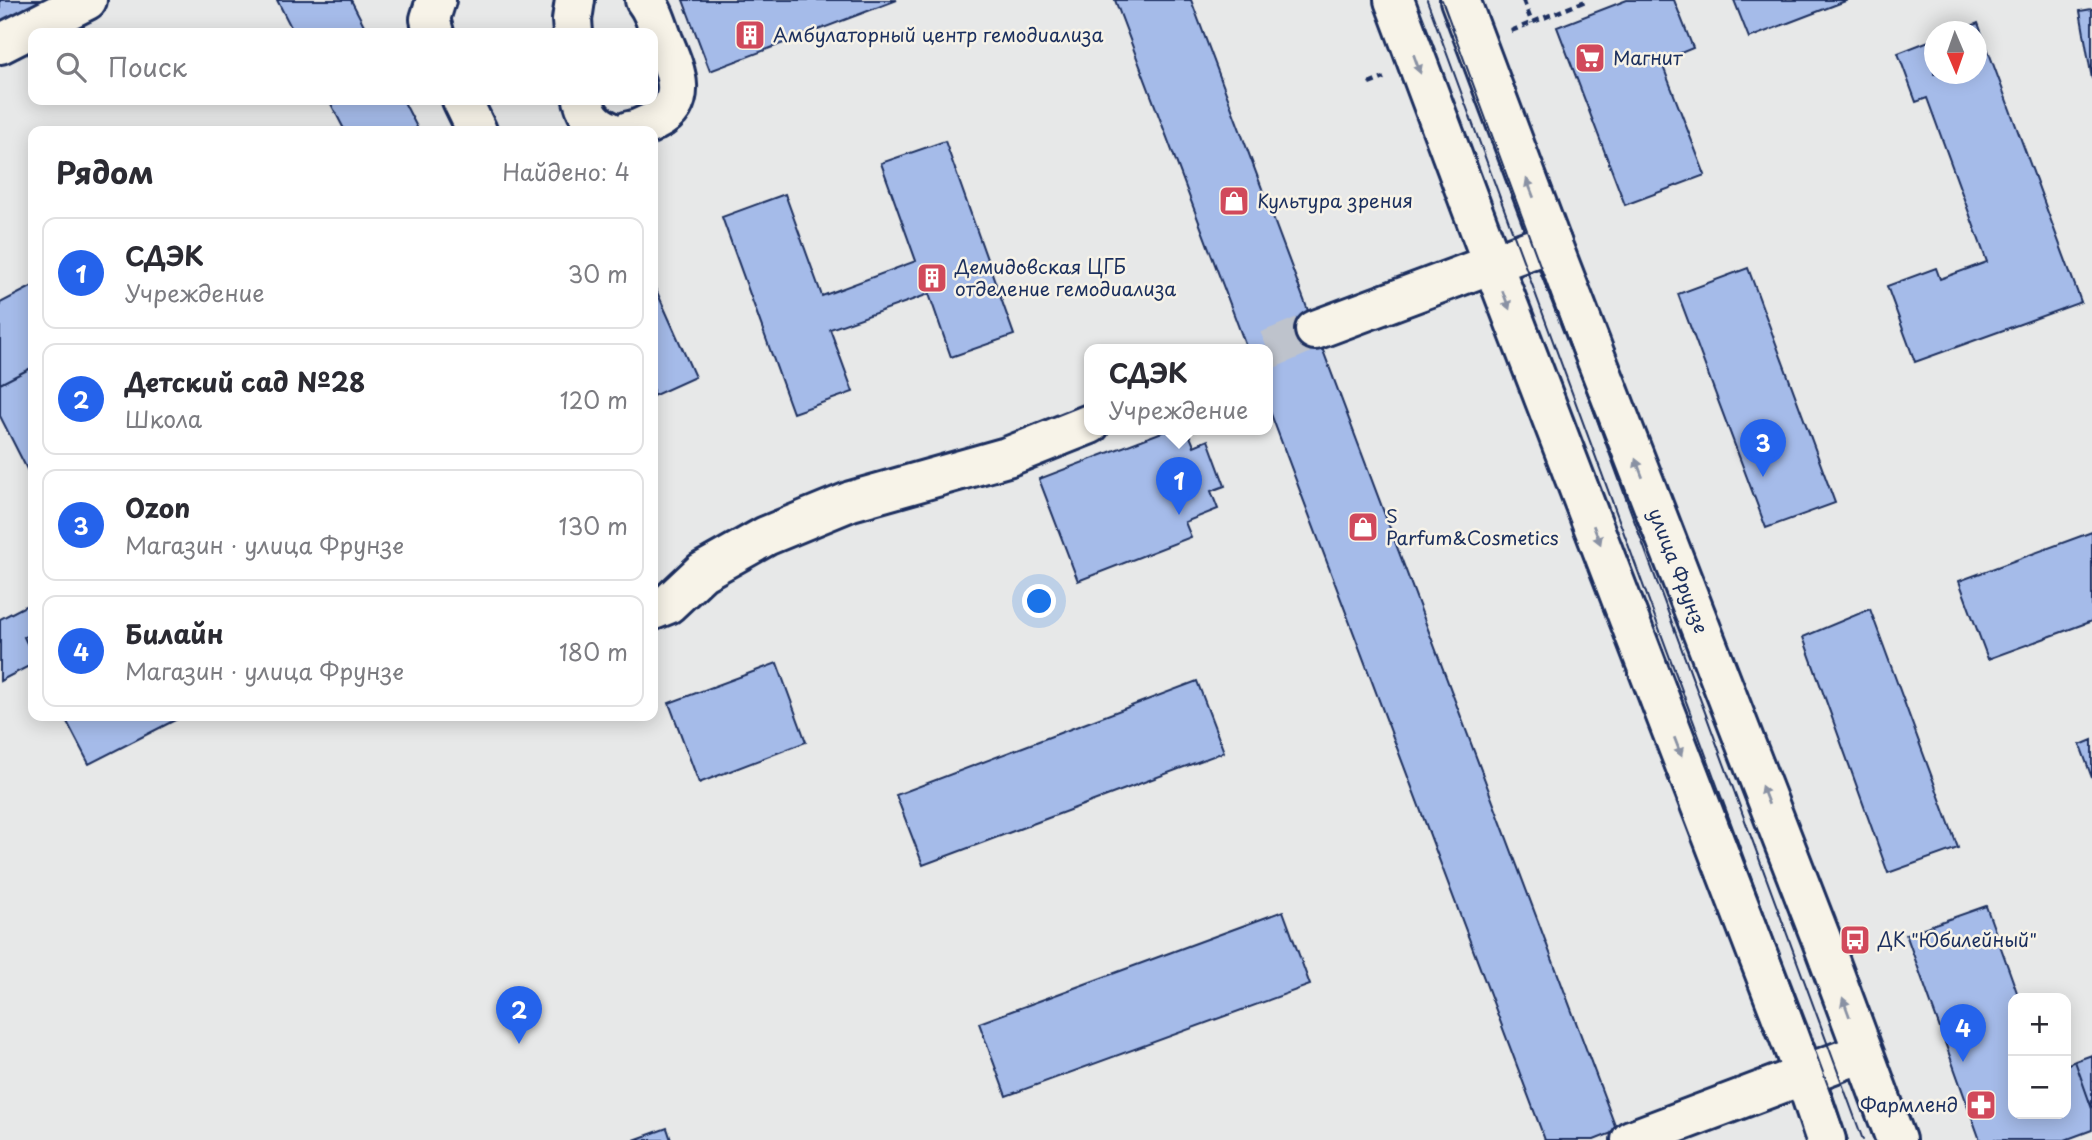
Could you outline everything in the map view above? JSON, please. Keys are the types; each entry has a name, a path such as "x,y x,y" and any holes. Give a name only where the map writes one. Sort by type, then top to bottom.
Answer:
{"main road":[{"path":"32,28 87,0"},
{"path":"433,28 430,19 436,0"},
{"path":"573,28 575,0"},
{"path":"642,126 662,118 675,105 677,98 673,65 645,0"},
{"path":"1394,0 1804,1075 1826,1140"},
{"name":"улица Фрунзе","path":"1460,0 1896,1140"},
{"path":"0,44 28,30"},
{"path":"464,105 475,126"},
{"path":"585,105 597,126"},
{"path":"1315,330 1551,242"},
{"path":"658,608 668,604 702,572 766,536 851,501 1007,457 1084,426"},
{"path":"1631,1140 1862,1052"}],"path":[{"path":"1523,0 1532,23"}],"building":[{"path":"0,0 53,0 0,27"},
{"path":"277,0 351,0 365,28 291,28"},
{"name":"Амбулаторный центр гемодиализа","path":"683,0 897,0 710,71"},
{"path":"1115,0 1191,0 1617,1131 1594,1140 1545,1140 1273,419 1273,344 1245,344"},
{"path":"1627,0 1674,0 1693,48 1661,61 1705,175 1625,205 1557,27"},
{"path":"1734,0 1848,0 1749,38"},
{"path":"2092,9 2092,79 2080,11"},
{"path":"1924,43 1924,84 1987,84 1987,47 2081,302 1915,362 1887,286 1936,268 1940,279 1987,262 1927,98 1916,102 1898,53"},
{"path":"332,105 406,105 416,126 342,126"},
{"name":"Демидовская ЦГБ отделение гемодиализа","path":"945,141 1014,335 951,357 929,294 830,329 853,392 793,413 722,217 785,194 822,296 916,261 881,163"},
{"path":"1748,268 1835,503 1766,528 1678,294"},
{"path":"28,289 28,370 0,384 0,303"},
{"path":"658,294 695,377 658,394"},
{"path":"28,370 28,471 0,416 0,384"},
{"path":"1154,435 1189,435 1194,446 1208,440 1225,486 1211,491 1218,509 1185,522 1191,537 1078,581 1039,479"},
{"path":"2092,532 2092,621 1988,659 1959,581"},
{"path":"28,605 28,635 24,637 28,645 28,667 0,681 0,619"},
{"path":"1870,609 1958,848 1888,873 1803,637"},
{"path":"777,663 806,742 699,783 669,703"},
{"path":"1197,681 1224,752 923,865 896,795"},
{"path":"67,721 173,721 89,764"},
{"path":"2092,740 2092,778 2080,745"},
{"path":"1986,906 2017,993 2008,993 2008,1119 2071,1119 2071,1063 2075,1061 2092,1109 2092,1130 2065,1140 1980,1140 1906,934"},
{"path":"1283,911 1310,985 1006,1096 979,1023"},
{"path":"2092,1055 2092,1109 2075,1061"},
{"path":"667,1128 671,1140 634,1140"}],"tunnel":[{"path":"1273,348 1315,330"}],"tram line":[{"path":"1427,0 1848,1140"},
{"path":"1442,0 1863,1140"}],"place":[{"name":"Амбулаторный центр гемодиализа","path":"750,35"},
{"name":"Магнит","path":"1590,58"},
{"name":"Культура зрения","path":"1234,201"},
{"name":"Демидовская ЦГБ отделение гемодиализа","path":"932,278"},
{"name":"Ozon","path":"1763,477"},
{"name":"СДЭК","path":"1179,515"},
{"name":"S Parfum&Cosmetics","path":"1363,527"},
{"name":"ДК \"Юбилейный\"","path":"1855,940"},
{"name":"Детский сад №28","path":"519,1044"},
{"name":"Билайн","path":"1963,1062"},
{"name":"Фармленд","path":"1981,1105"}]}
